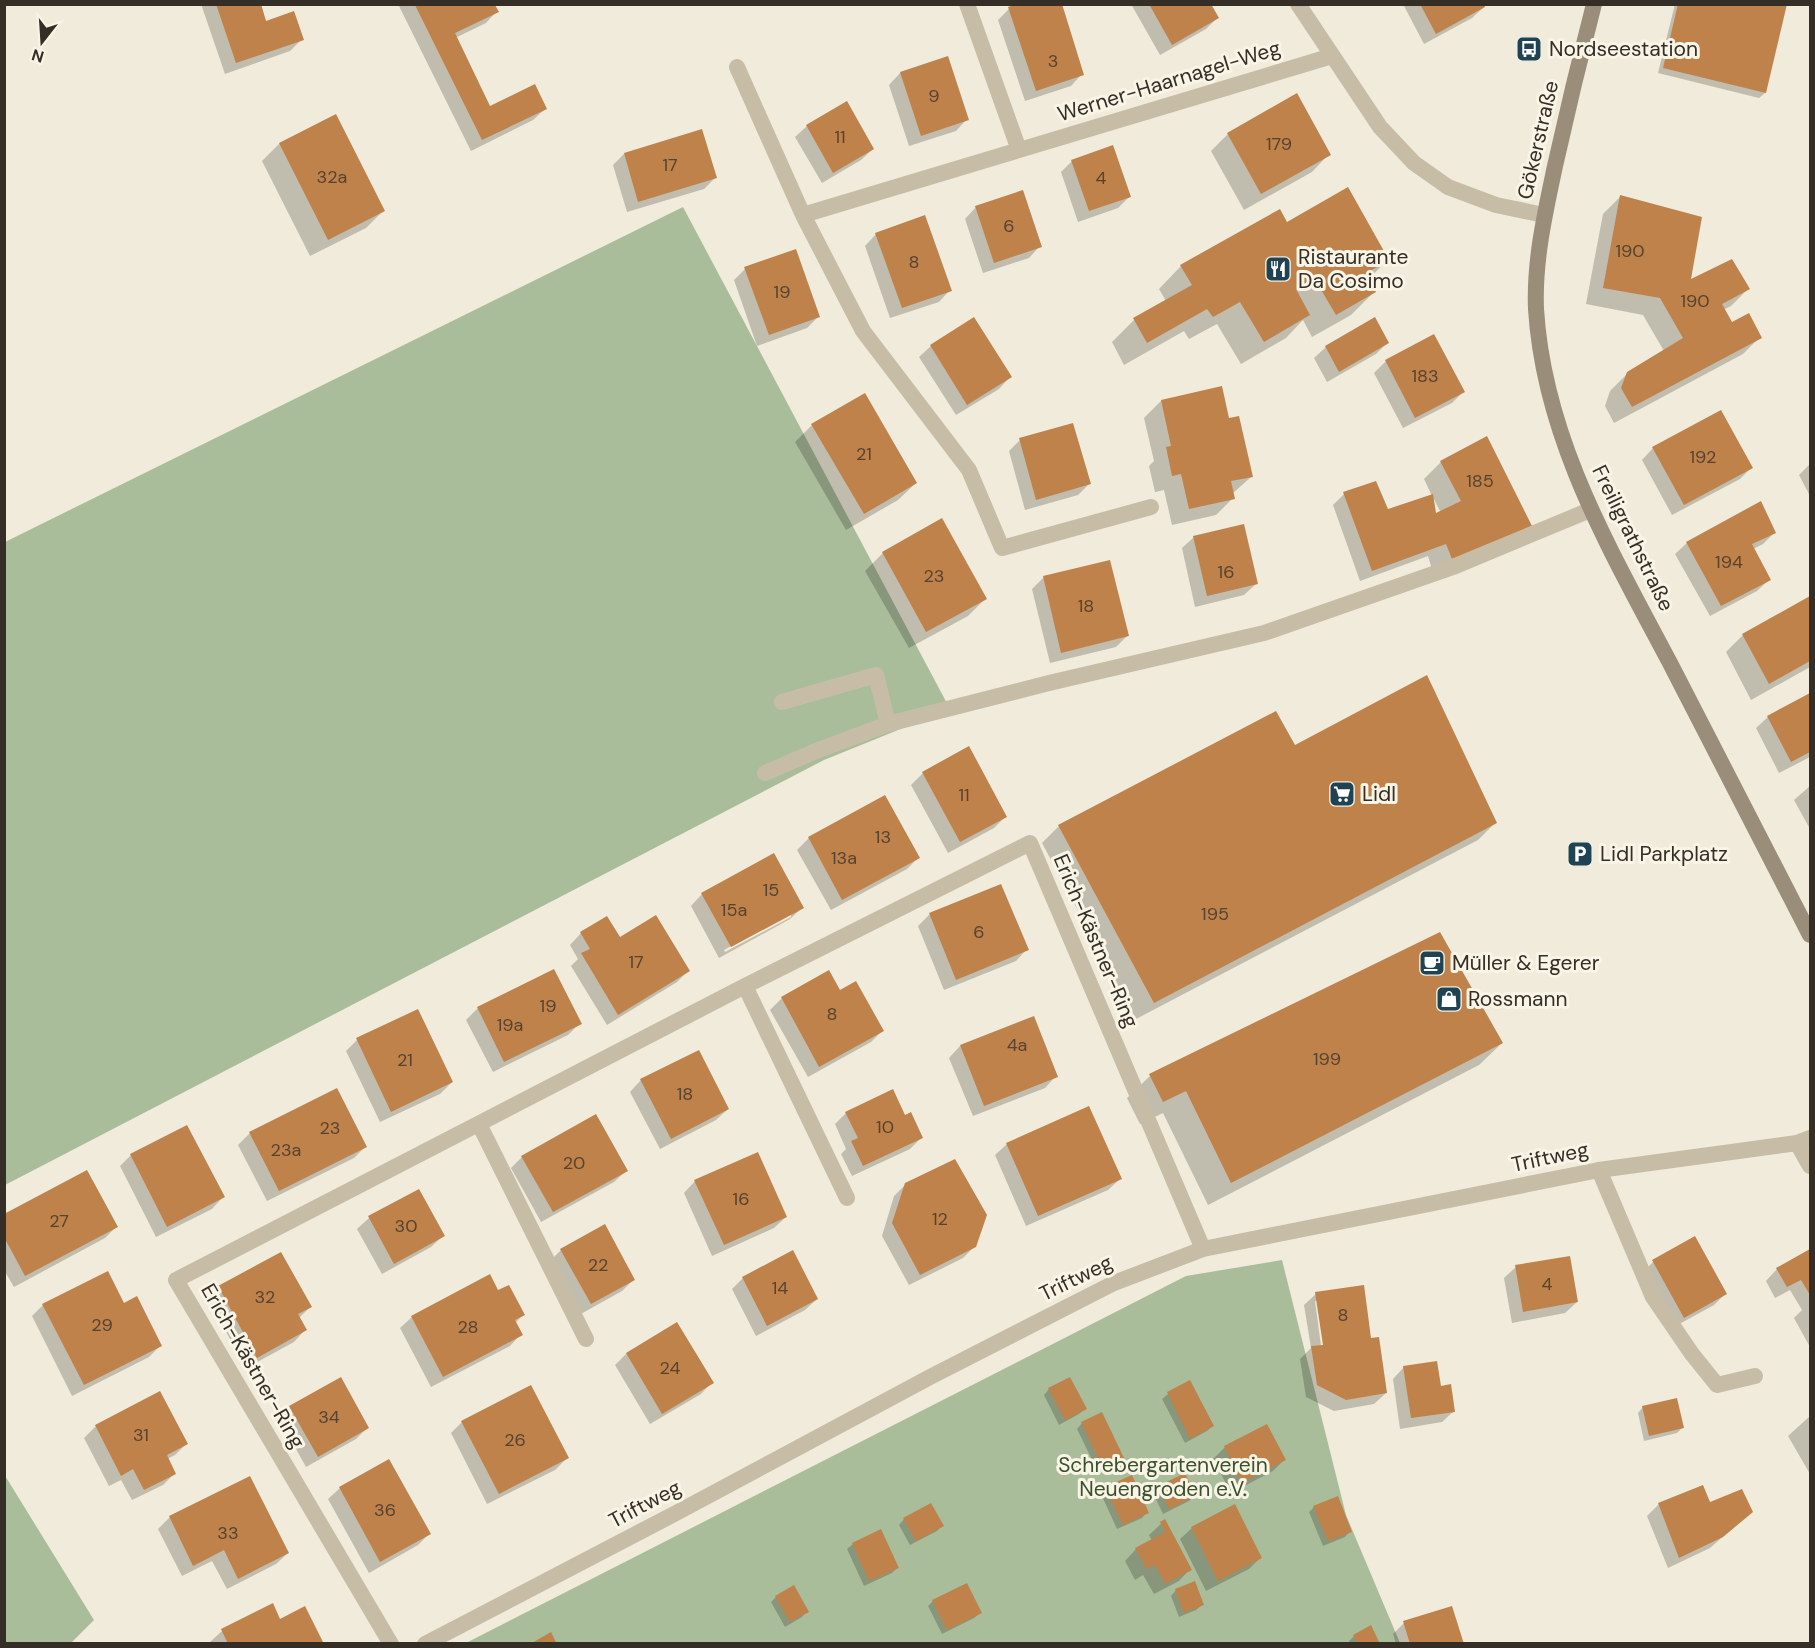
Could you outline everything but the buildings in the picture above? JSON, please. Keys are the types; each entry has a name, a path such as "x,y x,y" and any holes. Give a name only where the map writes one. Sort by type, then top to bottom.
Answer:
{"main road":[{"name":"Gökerstraße","path":"1545,215 1569,101 1594,4"},
{"name":"Freiligrathstraße","path":"1545,215 1538,262 1536,309 1543,365 1556,419 1590,510 1810,935"}],"street":[{"path":"967,4 1019,150"},
{"path":"1298,4 1380,127 1414,163 1448,187 1496,204 1545,215"},
{"name":"Werner-Haarnagel-Weg","path":"803,215 1332,56"},
{"path":"737,67 803,215 863,331 969,470 1002,548 1151,507"},
{"path":"765,773 888,724 1049,683 1264,633 1454,567 1590,510"},
{"path":"782,702 876,675 888,724"},
{"name":"Erich-Kästner-Ring","path":"391,1644 176,1280 745,986 1030,843 1203,1249"},
{"path":"745,986 847,1198"},
{"path":"479,1124 586,1339"},
{"path":"1804,1140 1810,1166"},
{"name":"Triftweg","path":"425,1644 1114,1282 1203,1249 1599,1170 1804,1140"},
{"path":"1599,1170 1653,1297 1692,1354 1717,1385 1755,1376"}],"green space":[{"path":"683,207 950,709 824,760 5,1185 5,542"},
{"name":"Schrebergartenverein Neuengroden e.V.","path":"1282,1260 1346,1515 1400,1643 464,1644 1186,1276"},
{"path":"4,1474 94,1620 71,1643 5,1643"}],"place":[{"name":"Nordseestation","path":"1529,49"},
{"name":"Ristaurante Da Cosimo","path":"1278,269"},
{"name":"Lidl","path":"1342,794"},
{"name":"Lidl Parkplatz","path":"1580,854"},
{"name":"Müller & Egerer","path":"1432,963"},
{"name":"Rossmann","path":"1449,999"}]}
